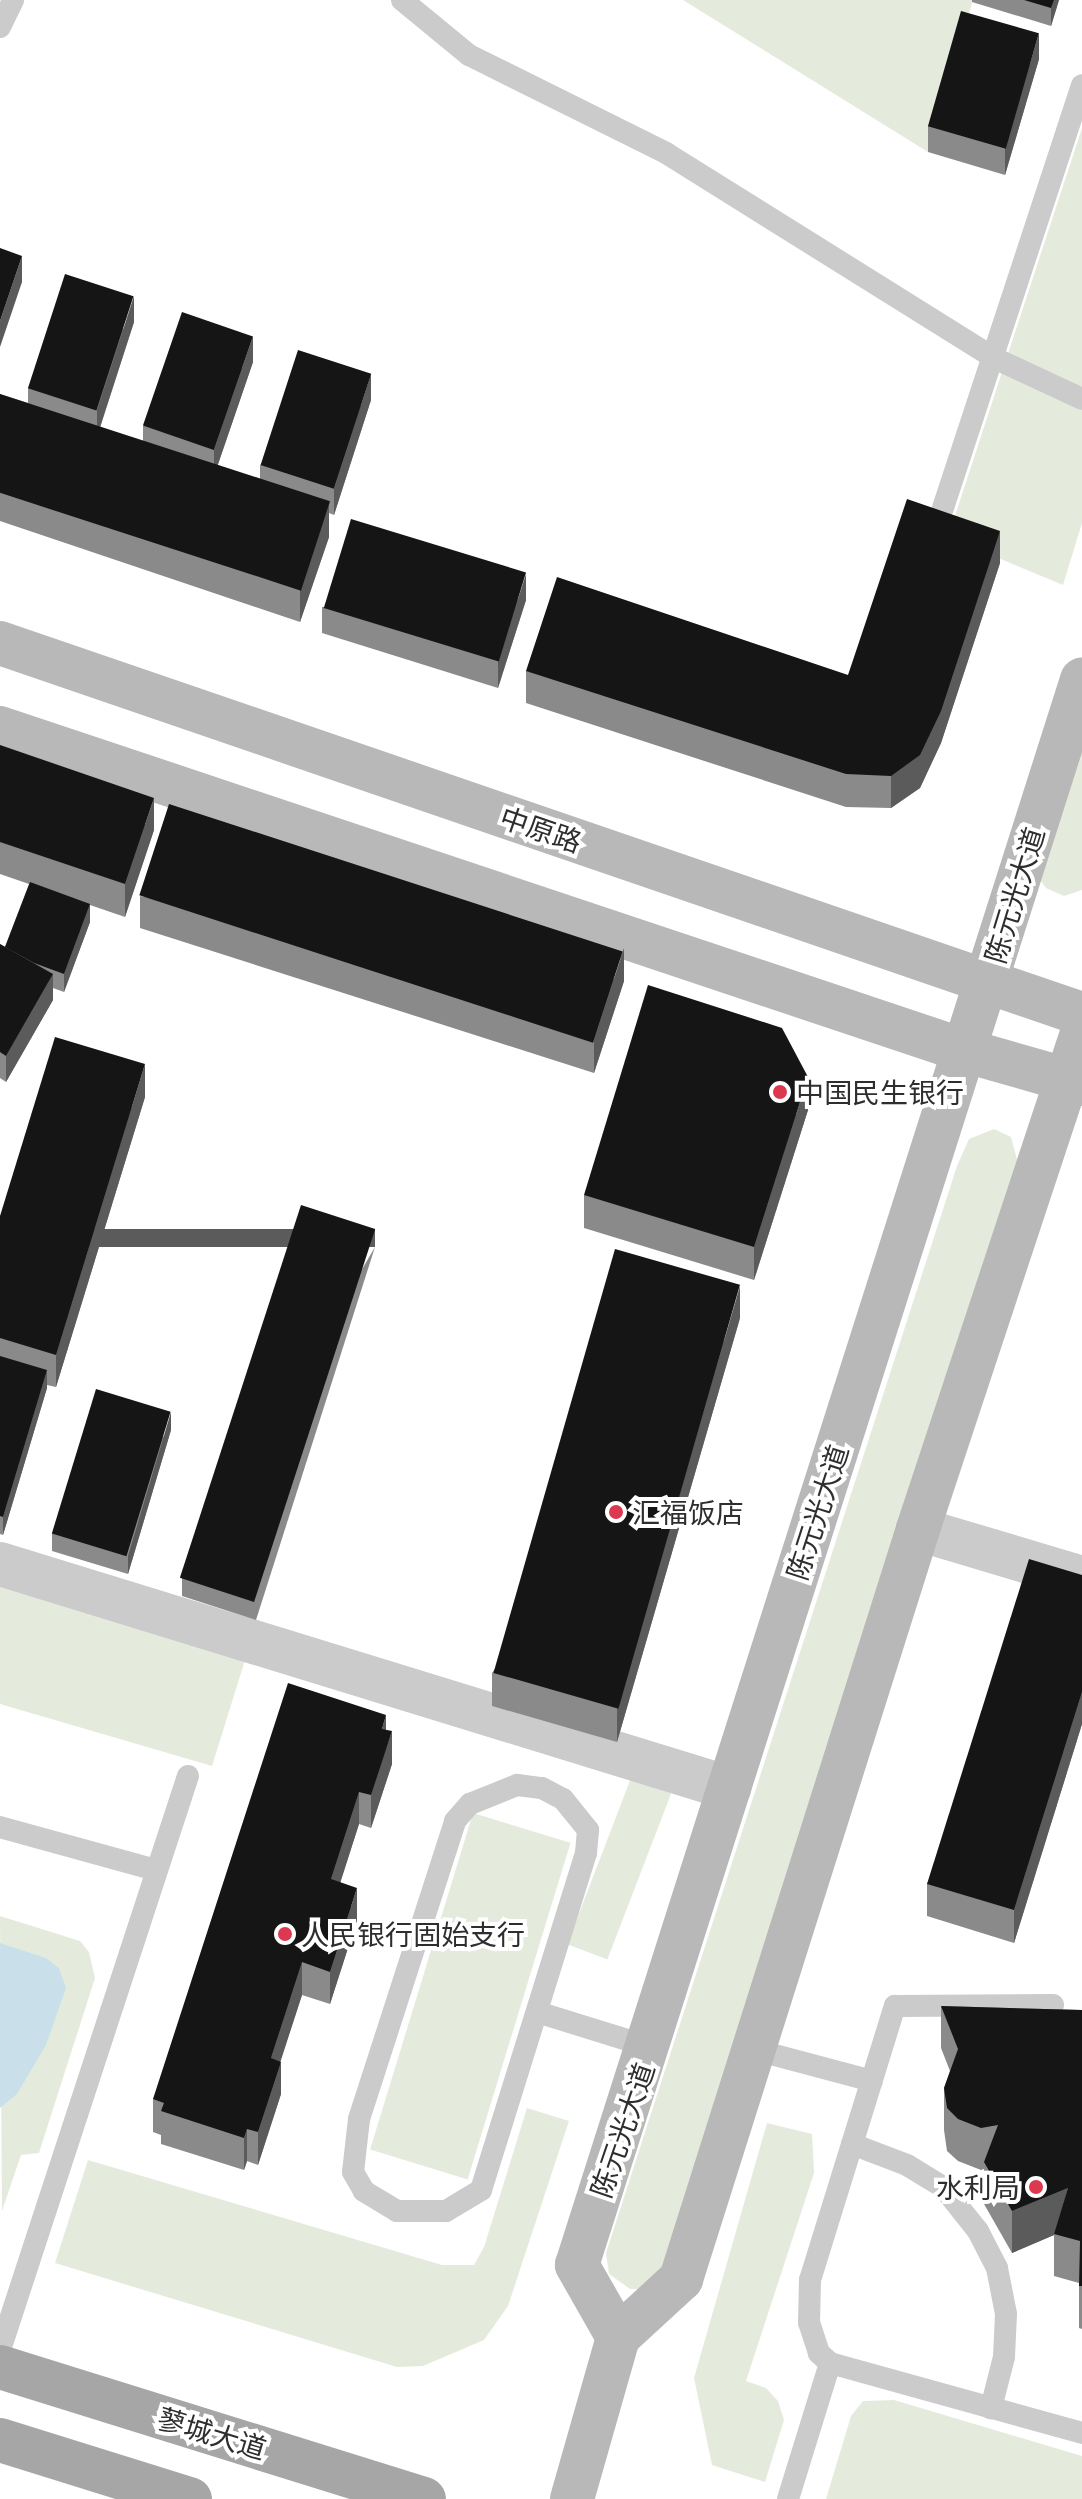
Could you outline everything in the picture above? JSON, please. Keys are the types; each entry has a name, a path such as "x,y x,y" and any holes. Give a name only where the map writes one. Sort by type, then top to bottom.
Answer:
{"main road":[{"name":"中原路","path":"0,643 1082,1014"},
{"name":"陈元光大道","path":"618,2337 577,2265 650,2047 729,1788 1082,680"},
{"path":"0,728 963,1050 1075,1082"},
{"path":"572,2499 618,2337 681,2279 918,1529 1075,1082 1082,1033"},
{"name":"蓼城大道","path":"0,2367 424,2499"},
{"path":"0,2440 190,2499"}],"street":[{"path":"918,1529 1082,1578"},
{"path":"0,1564 729,1788"}],"lane":[{"path":"0,27 13,0"},
{"path":"402,0 469,55 666,153 992,357 1082,399"},
{"path":"943,508 1082,85"},
{"path":"0,2350 188,1776"},
{"path":"517,1785 542,1788 563,1799 588,1830 537,2012 481,2190 446,2211 422,2215 397,2211 364,2191 353,2172 352,2146 455,1821 470,1804 517,1785"},
{"path":"0,1827 156,1870"},
{"path":"1053,2005 895,2006 810,2280 809,2323 819,2353 830,2363 1082,2433"},
{"path":"537,2012 650,2047"},
{"path":"752,2049 872,2081"},
{"path":"852,2144 907,2165 943,2187 978,2231 997,2268 1006,2314 1004,2357 991,2408"},
{"path":"788,2499 830,2363"}],"green space":[{"path":"683,0 973,0 928,152"},
{"path":"1082,128 1082,523 1063,585 948,537"},
{"path":"1082,718 1082,890 1064,896 1046,888 1039,878"},
{"path":"994,1129 1011,1137 1018,1163 663,2267 640,2289 630,2289 609,2274 606,2253 957,1166 969,1139"},
{"path":"0,1580 246,1657 212,1766 0,1704"},
{"path":"631,1778 671,1793 607,1960 567,1944"},
{"path":"473,1813 571,1843 468,2179 370,2150"},
{"path":"0,1916 80,1941 89,1952 95,1978 39,2153 21,2155 2,2211"},
{"path":"527,2108 569,2121 508,2306 484,2340 423,2366 397,2367 55,2263 88,2160 442,2265 474,2265 484,2247"},
{"path":"767,2123 812,2134 814,2173 746,2381 766,2388 778,2401 784,2420 765,2482 712,2465 694,2378"},
{"path":"894,2400 1082,2456 1082,2499 826,2499 851,2416 863,2401"}],"water":[{"path":"0,1943 46,1958 59,1968 66,1988 46,2045 17,2094 0,2108"}],"building":[{"path":"1024,0 1054,0 1051,8"},
{"path":"961,11 1039,33 1006,149 928,126"},
{"path":"0,248 22,256 0,321"},
{"path":"65,274 133,296 96,410 28,388"},
{"path":"182,312 253,336 214,450 143,425"},
{"path":"298,350 371,374 334,489 261,465"},
{"path":"0,394 330,501 301,591 0,493"},
{"path":"907,499 1000,531 941,711 920,755 891,776 846,774 526,671 557,577 848,675"},
{"path":"351,519 526,573 499,661 324,608"},
{"path":"0,745 154,798 125,884 0,842"},
{"path":"169,804 623,951 593,1043 139,895"},
{"path":"30,882 90,904 64,974 34,963 5,947"},
{"path":"0,944 53,974 6,1056 0,1052"},
{"path":"648,985 782,1028 808,1077 754,1247 584,1195"},
{"path":"55,1037 145,1064 56,1355 0,1338 0,1216"},
{"path":"301,1205 375,1229 254,1602 180,1578"},
{"name":"汇福饭店","path":"615,1249 740,1285 618,1709 493,1673"},
{"path":"0,1356 47,1370 3,1517 0,1516"},
{"path":"96,1389 171,1412 126,1556 52,1533"},
{"path":"1029,1559 1082,1575 1082,1692 1014,1910 927,1884"},
{"name":"人民银行固始支行","path":"288,1683 386,1715 382,1729 392,1731 371,1795 359,1792 331,1879 357,1888 330,1972 302,1962 271,2058 281,2062 258,2132 247,2129 244,2138 161,2111 164,2103 153,2099"},
{"name":"水利局","path":"941,2006 1082,2010 1082,2286 1079,2286 1080,2241 1054,2234 1068,2188 1012,2211 984,2162 998,2125 981,2128 958,2119 947,2108 944,2088 958,2049"}],"place":[{"name":"中国民生银行","path":"780,1092"},
{"name":"汇福饭店","path":"616,1512"},
{"name":"人民银行固始支行","path":"285,1934"},
{"name":"水利局","path":"1036,2187"}]}
